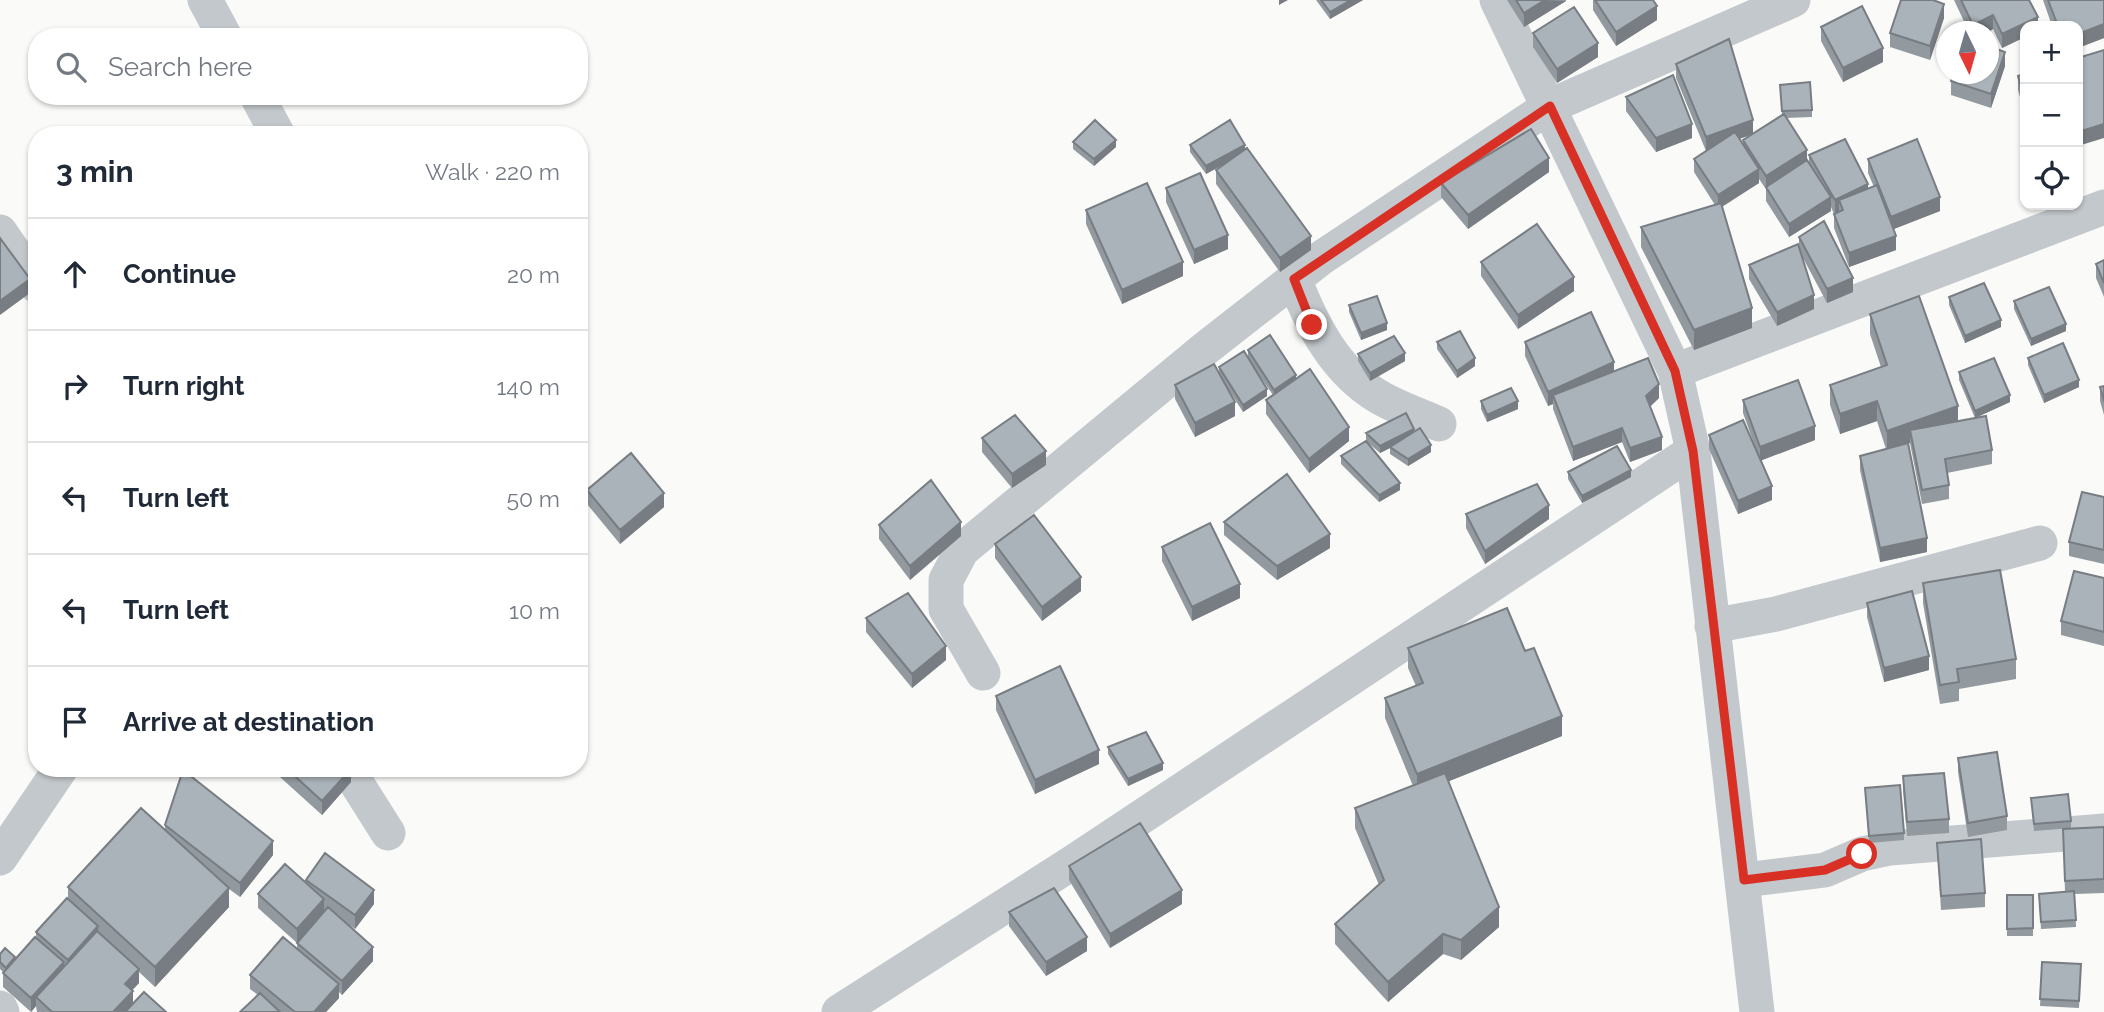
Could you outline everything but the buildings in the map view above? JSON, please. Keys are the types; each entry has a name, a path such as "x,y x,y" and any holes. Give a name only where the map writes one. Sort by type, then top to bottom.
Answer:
{"street":[{"path":"205,0 220,28"},
{"path":"1497,0 1675,371 1693,451 1757,1012"},
{"path":"983,673 946,609 946,580 962,550 1206,348 1294,279 1550,106 1793,0"},
{"path":"262,105 273,126"},
{"path":"1675,371 2104,207"},
{"path":"0,232 28,273"},
{"path":"1294,279 1312,325 1337,361 1377,396 1439,424"},
{"path":"839,1012 1072,863 1693,451"},
{"path":"1712,626 1776,614 2040,542"},
{"path":"0,858 55,777"},
{"path":"353,777 388,833"},
{"path":"1744,880 1825,870 1862,854 1890,848 2104,831"}],"route":[{"path":"1312,325 1294,279 1321,258 1550,106 1675,371 1693,451 1744,880 1825,870 1862,854"}]}
